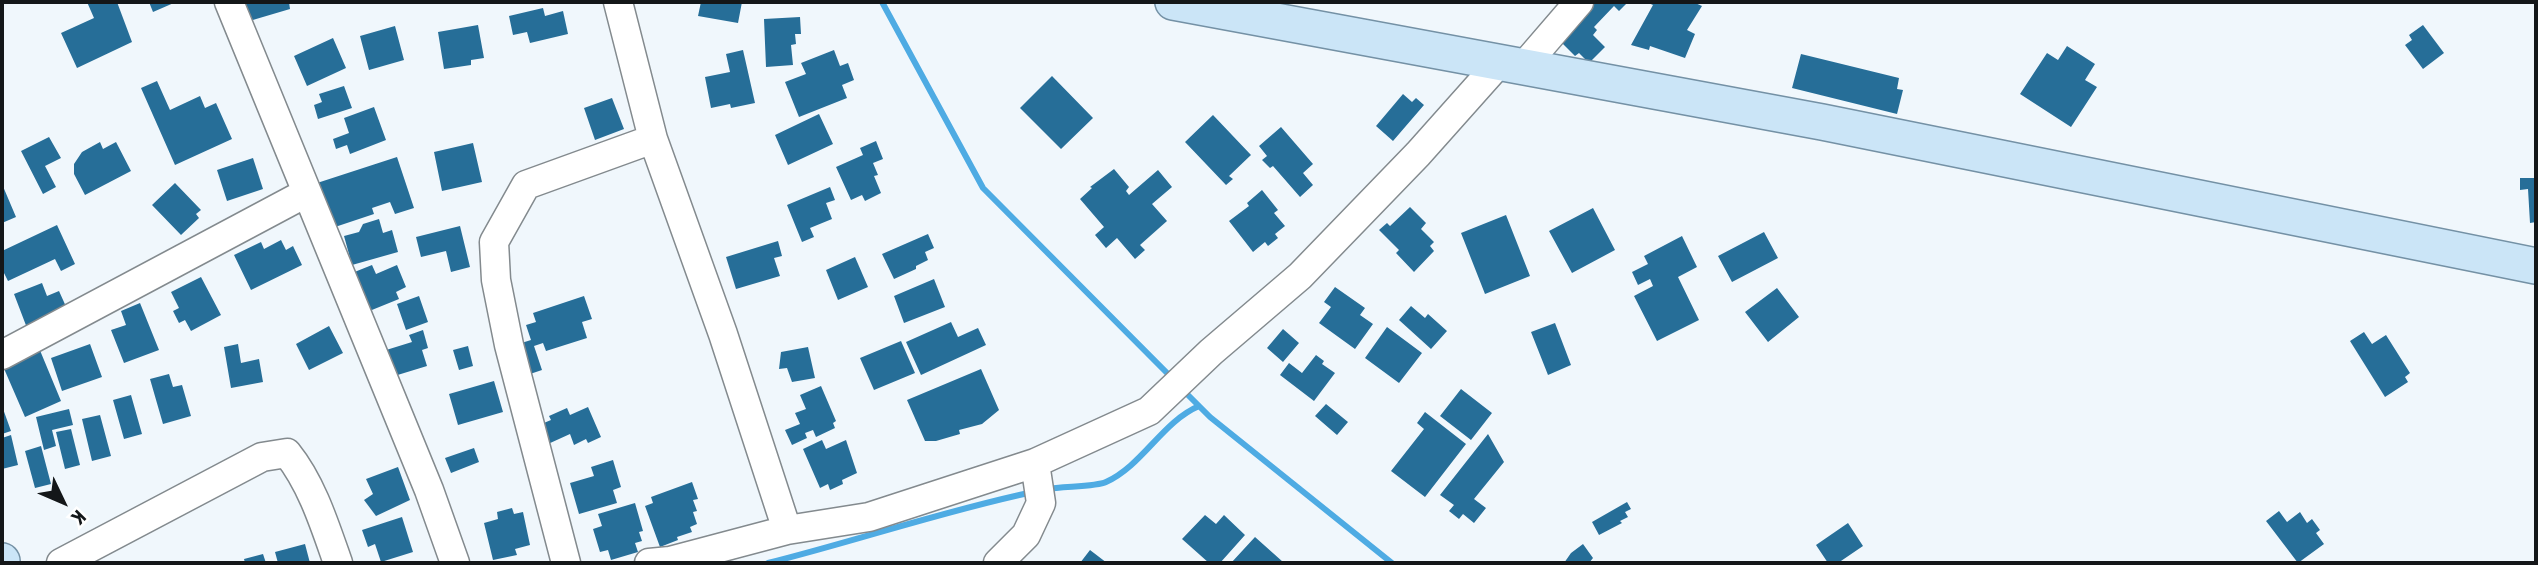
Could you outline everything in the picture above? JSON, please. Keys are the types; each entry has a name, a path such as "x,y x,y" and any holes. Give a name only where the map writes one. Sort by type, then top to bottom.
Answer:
{"main road":[{"path":"1173,2 1836,125 2536,266"}],"street":[{"path":"229,2 456,563"},
{"path":"618,2 653,139 723,334 787,530"},
{"path":"649,563 670,561 787,530 869,517 1038,481 1149,411 1211,352 1300,275 1418,154 1579,2"},
{"path":"566,563 509,345 496,279 494,242 526,185 653,139"},
{"path":"2,355 306,193"},
{"path":"61,563 262,457 287,453 303,477 323,520 338,563"},
{"path":"1005,561 1026,535 1038,481"}],"building":[{"path":"87,2 117,2 132,42 77,68 61,33 94,18"},
{"path":"149,2 176,2 153,12"},
{"path":"241,2 289,2 290,9 246,22"},
{"path":"701,2 742,2 738,23 698,16"},
{"path":"1585,2 1628,2 1619,11 1614,6 1594,27 1597,30 1593,35 1605,47 1589,63 1579,53 1575,56 1557,38"},
{"path":"1646,2 1693,2 1702,6 1687,30 1695,34 1685,58 1650,46 1649,50 1631,45 1653,5"},
{"path":"543,8 545,16 563,11 568,34 530,43 527,32 513,35 509,16"},
{"path":"800,17 801,34 795,34 796,44 791,45 793,65 766,67 764,19"},
{"path":"478,25 484,58 471,60 471,65 444,69 438,32"},
{"path":"2423,25 2444,53 2423,69 2405,45 2412,40 2409,35"},
{"path":"395,26 404,60 369,70 360,36"},
{"path":"333,38 346,68 307,86 294,56"},
{"path":"2067,46 2095,64 2085,80 2097,87 2071,127 2020,94 2047,53 2058,60"},
{"path":"743,50 755,103 731,108 730,104 711,108 705,77 730,72 726,54"},
{"path":"834,50 840,66 848,63 854,80 842,85 847,98 799,117 785,82 806,74 801,63"},
{"path":"1801,54 1899,78 1897,89 1903,90 1897,114 1792,88"},
{"path":"1052,76 1093,118 1061,149 1020,108"},
{"path":"157,81 170,110 200,96 205,108 216,103 232,139 175,165 141,88"},
{"path":"344,86 352,108 318,119 314,105 322,102 319,94"},
{"path":"1403,94 1412,102 1416,98 1424,105 1393,141 1376,126"},
{"path":"612,98 624,129 595,140 584,108"},
{"path":"374,107 386,140 350,154 347,145 336,149 333,139 349,133 344,118"},
{"path":"819,114 833,144 788,165 775,135"},
{"path":"1213,115 1251,155 1229,176 1233,179 1226,185 1185,142"},
{"path":"1281,127 1313,164 1303,173 1313,185 1300,197 1273,166 1270,168 1262,160 1267,156 1259,146"},
{"path":"49,137 61,158 45,166 56,187 43,194 21,151"},
{"path":"876,141 883,159 873,163 878,175 874,176 881,193 865,201 862,195 851,200 836,167 863,155 860,148"},
{"path":"100,142 103,149 116,142 131,171 85,195 74,174 74,164 82,152"},
{"path":"473,143 482,182 442,191 434,152"},
{"path":"397,157 414,208 395,214 390,202 372,208 374,214 329,229 314,184"},
{"path":"253,158 263,189 227,201 217,170"},
{"path":"1114,169 1129,187 1126,191 1129,195 1158,170 1172,187 1152,204 1167,221 1140,245 1145,250 1135,259 1117,238 1106,248 1095,235 1104,227 1080,199 1092,188 1090,187"},
{"path":"2520,178 2536,178 2536,222 2530,223 2528,189 2520,190"},
{"path":"175,183 201,210 196,214 199,218 181,235 152,205"},
{"path":"2,184 16,217 2,223"},
{"path":"830,187 835,200 826,203 832,219 810,228 814,237 802,242 787,205"},
{"path":"1262,190 1278,210 1274,213 1285,226 1275,234 1278,238 1268,246 1265,242 1253,252 1229,221 1249,206 1247,203"},
{"path":"1410,207 1426,223 1421,229 1434,242 1430,246 1434,251 1414,272 1396,253 1399,250 1379,230 1387,223 1390,226"},
{"path":"1593,208 1615,250 1572,273 1549,231"},
{"path":"1506,215 1530,276 1485,294 1461,233"},
{"path":"379,219 383,233 392,230 398,252 352,265 344,236 359,232 363,224"},
{"path":"57,225 75,264 61,271 55,259 8,281 2,269 2,251"},
{"path":"460,226 470,267 451,272 446,251 421,257 416,237"},
{"path":"1764,232 1778,258 1732,282 1718,256"},
{"path":"928,234 934,248 925,252 928,260 894,279 882,254"},
{"path":"1682,236 1697,267 1678,277 1699,320 1657,341 1634,296 1653,286 1650,279 1638,285 1632,272 1648,264 1644,256"},
{"path":"281,240 286,250 293,246 302,265 251,290 234,255 261,242 264,249"},
{"path":"778,241 782,256 774,258 780,276 736,289 726,257"},
{"path":"855,257 868,287 838,300 826,270"},
{"path":"372,265 376,274 397,265 406,287 396,292 399,299 362,314 347,275"},
{"path":"201,277 221,315 191,331 185,320 179,323 173,311 179,308 171,292"},
{"path":"934,279 945,307 904,323 894,296"},
{"path":"42,283 47,296 59,291 68,311 27,328 14,294"},
{"path":"1335,287 1365,308 1360,315 1373,324 1355,349 1319,323 1331,307 1324,302"},
{"path":"1777,288 1799,317 1768,342 1745,312"},
{"path":"419,296 428,322 406,330 397,304"},
{"path":"584,296 592,319 582,322 587,338 546,351 543,343 534,346 542,370 524,376 515,345 531,340 526,325 536,322 533,313"},
{"path":"140,303 159,350 124,363 111,330 126,325 121,311"},
{"path":"1411,306 1425,318 1428,314 1447,331 1431,349 1399,320"},
{"path":"951,322 958,337 978,328 986,345 921,375 906,342"},
{"path":"1555,323 1571,365 1548,375 1531,332"},
{"path":"329,326 343,353 309,370 296,344"},
{"path":"1387,327 1422,353 1399,383 1365,358"},
{"path":"1283,329 1299,343 1283,362 1267,348"},
{"path":"423,330 428,348 422,350 427,366 391,377 383,351 412,342 409,335"},
{"path":"2364,332 2372,344 2386,335 2410,373 2405,377 2408,382 2385,397 2350,341"},
{"path":"901,341 915,373 874,390 860,358"},
{"path":"90,344 102,377 62,391 51,358"},
{"path":"238,344 241,363 259,359 263,382 231,388 224,347"},
{"path":"468,346 473,366 459,370 453,350"},
{"path":"808,347 815,378 792,382 787,368 779,369 781,352"},
{"path":"39,348 61,401 25,417 2,364"},
{"path":"1316,355 1324,361 1322,364 1335,373 1314,401 1280,375 1289,363 1302,373"},
{"path":"981,369 999,410 982,424 959,430 960,434 936,441 925,441 907,400"},
{"path":"169,374 173,387 182,385 191,416 163,424 150,379"},
{"path":"494,381 503,412 458,425 449,394"},
{"path":"821,386 836,421 833,423 835,428 816,437 813,430 805,433 807,438 792,445 785,430 800,424 795,413 806,409 800,395"},
{"path":"1461,389 1492,413 1471,440 1440,416"},
{"path":"131,395 142,434 124,439 113,400"},
{"path":"1326,404 1348,422 1337,435 1315,416"},
{"path":"2,406 11,431 2,434"},
{"path":"588,407 601,437 588,443 586,439 574,445 570,434 548,444 539,425 551,420 549,416 567,408 570,415"},
{"path":"69,409 73,425 52,430 56,446 44,450 36,417"},
{"path":"1425,412 1466,444 1425,497 1391,471 1424,429 1417,423"},
{"path":"100,415 111,456 92,461 82,419"},
{"path":"71,429 80,465 65,469 56,432"},
{"path":"1488,434 1504,462 1474,499 1486,508 1474,523 1463,514 1459,519 1449,511 1454,505 1440,495"},
{"path":"11,435 18,465 2,469 2,438"},
{"path":"822,440 826,449 846,440 857,473 830,490 828,484 820,488 803,449"},
{"path":"41,446 51,484 35,488 25,451"},
{"path":"474,448 479,462 451,473 445,458"},
{"path":"613,460 621,487 613,490 617,503 579,514 570,483 594,476 591,467"},
{"path":"398,467 410,500 376,516 364,500 373,494 366,479"},
{"path":"692,482 698,499 693,500 697,511 693,512 697,524 690,527 692,532 660,547 645,506 653,503 651,497"},
{"path":"1627,502 1631,509 1625,512 1628,517 1599,535 1592,522"},
{"path":"635,503 643,531 639,532 642,541 635,543 638,552 611,560 608,550 600,552 593,529 602,526 598,514"},
{"path":"512,508 514,514 523,512 530,545 515,549 517,555 493,560 484,523 498,519 497,512"},
{"path":"2279,511 2287,522 2300,512 2307,523 2312,519 2320,530 2316,533 2324,544 2298,563 2266,521"},
{"path":"1205,515 1216,524 1224,515 1245,535 1220,563 1209,563 1182,539"},
{"path":"402,517 413,552 381,562 375,544 368,547 362,530"},
{"path":"1848,523 1863,546 1838,563 1828,563 1816,545"},
{"path":"1255,537 1283,562 1231,563"},
{"path":"305,544 310,563 278,563 275,552"},
{"path":"1583,544 1593,558 1589,563 1564,563 1571,553"},
{"path":"1090,550 1107,563 1080,563"},
{"path":"263,554 266,563 245,563 244,559"}],"waterway":[{"path":"882,2 983,188 1173,379"},
{"path":"1183,390 1210,417 1392,563"},
{"path":"1047,489 1095,485 1119,475 1174,422 1199,406"},
{"path":"768,563 1033,492"}]}
